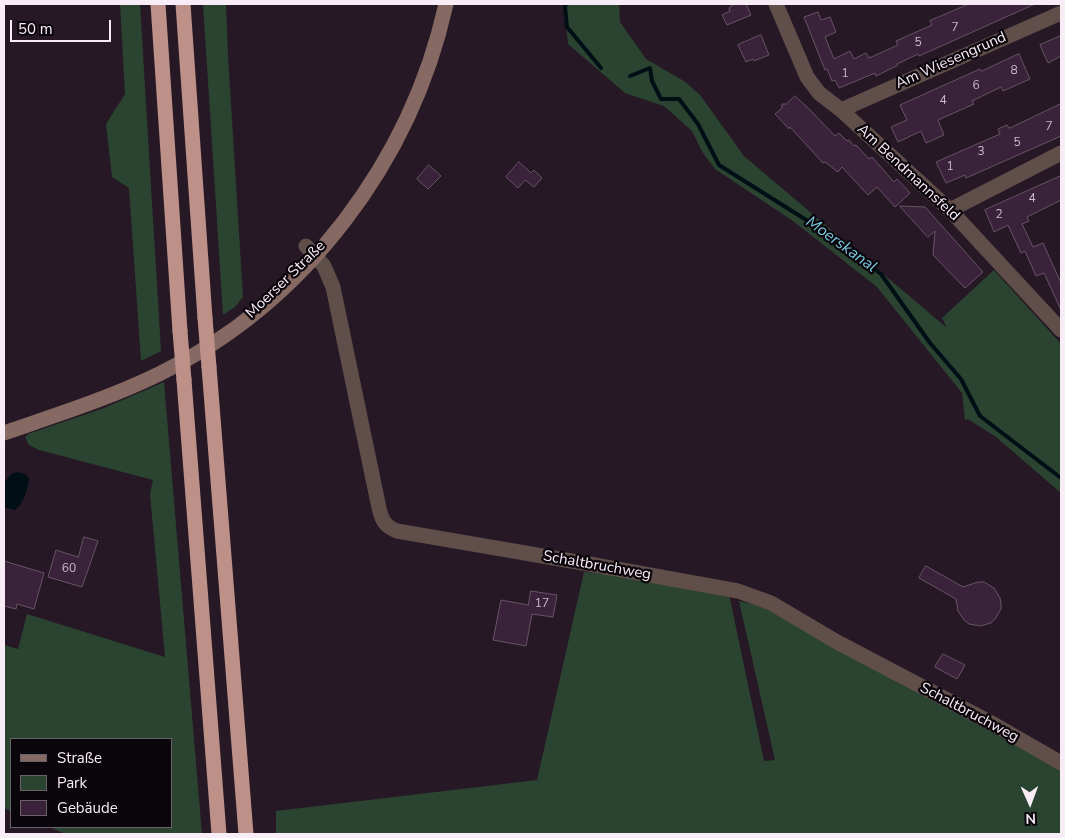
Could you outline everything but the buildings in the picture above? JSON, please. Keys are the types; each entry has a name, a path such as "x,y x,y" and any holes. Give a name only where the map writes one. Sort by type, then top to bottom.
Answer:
{"highway":[{"path":"158,4 180,331 220,834"},
{"path":"184,4 205,318 246,834"}],"street":[{"name":"Moerser Straße","path":"4,432 111,396 160,374 220,339 254,313 310,251 348,217 387,159 418,94 439,36 446,4"},
{"name":"Am Bendmannsfeld","path":"776,4 807,77 820,93 950,210 1061,330"},
{"name":"Am Wiesengrund","path":"841,110 1061,13"},
{"path":"950,210 1061,153"},
{"name":"Schaltbruchweg","path":"310,251 324,266 332,287 382,521 388,528 397,532 738,591 771,603 836,642 1061,763"}],"green space":[{"path":"120,4 140,4 161,351 141,361 129,188 112,177 106,124 125,94"},
{"path":"203,4 226,4 243,297 236,306 223,315"},
{"path":"564,4 619,4 620,22 646,59 684,81 700,95 744,156 947,328 942,318 994,270 1061,344 1061,493 996,437 968,419 965,420 962,393 877,287 793,221 715,169 703,153 692,131 664,106 625,93 568,44"},
{"path":"164,382 202,834 66,834 51,828 172,828 172,738 10,738 10,811 4,808 4,645 18,649 27,614 165,657 150,494 153,480 39,450 29,445 25,437 28,434 104,408"},
{"path":"584,572 609,574 729,594 764,761 775,760 739,601 764,607 1061,770 1061,834 276,834 276,811 537,780"}],"shaded area":[{"path":"17,472 25,474 29,478 25,496 15,510 4,507 4,483 11,474"}],"waterway":[{"name":"Moerskanal","path":"566,4 567,27 601,68"},
{"name":"Moerskanal","path":"630,76 650,68 652,81 661,99 679,99 698,124 719,165 830,235 881,274 930,343 961,379 980,416 1061,478"}]}
